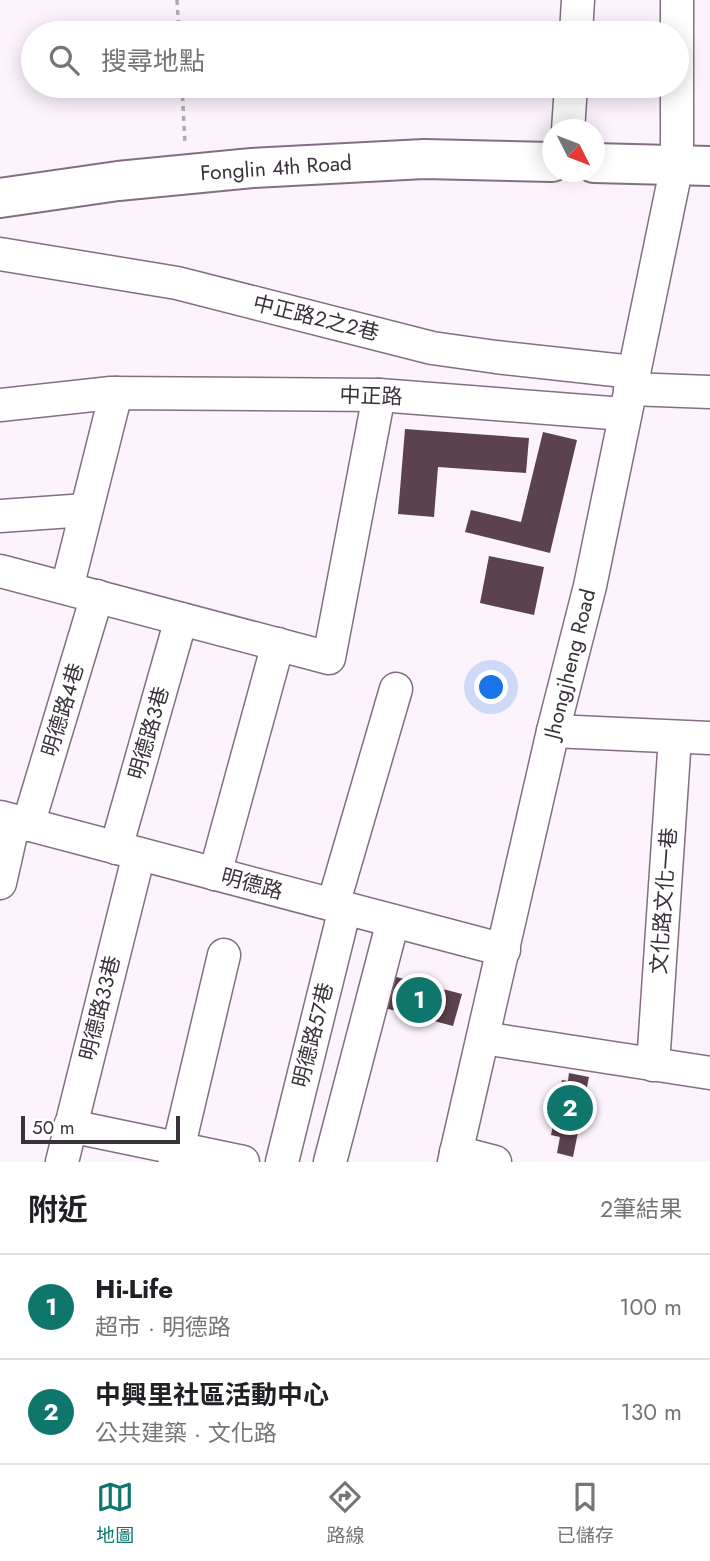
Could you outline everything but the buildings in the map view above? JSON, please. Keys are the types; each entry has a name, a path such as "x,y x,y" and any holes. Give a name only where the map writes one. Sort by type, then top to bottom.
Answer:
{"main road":[{"name":"Fonglin 4th Road","path":"0,176 114,159 250,147 422,139 542,141"},
{"path":"605,142 694,154"},
{"path":"605,162 694,154"},
{"name":"Fonglin 4th Road","path":"0,198 118,181 252,168 424,159 542,162"}],"street":[{"path":"577,21 578,0"},
{"name":"Jhongjheng Road","path":"677,0 679,21"},
{"path":"569,119 570,98"},
{"name":"Jhongjheng Road","path":"455,1157 553,731 590,586 629,392 694,154 688,98"},
{"name":"中正路2之2巷","path":"0,254 177,283 432,348 496,357 629,392"},
{"path":"629,392 710,393"},
{"name":"中正路","path":"0,405 116,393 379,395 629,392"},
{"path":"67,588 116,393"},
{"path":"0,571 329,658 379,395"},
{"path":"0,516 86,510"},
{"name":"明德路4巷","path":"0,883 14,821 97,596"},
{"name":"明德路3巷","path":"128,851 181,618"},
{"path":"215,874 278,644"},
{"name":"明德路57巷","path":"282,1162 339,906 396,689"},
{"path":"553,731 710,738 710,726"},
{"name":"文化路文化一巷","path":"653,1065 675,737"},
{"name":"明德路","path":"14,821 504,950"},
{"name":"明德路33巷","path":"62,1162 128,851"},
{"path":"330,1162 393,921"},
{"path":"177,1155 224,955"},
{"path":"483,1038 710,1073"},
{"path":"70,1126 177,1155 243,1162"},
{"path":"455,1157 495,1162"}],"path":[{"path":"177,0 178,21"},
{"path":"182,98 185,153"}],"place":[{"name":"Hi-Life","path":"419,1000"},
{"name":"中興里社區活動中心","path":"570,1108"}]}
